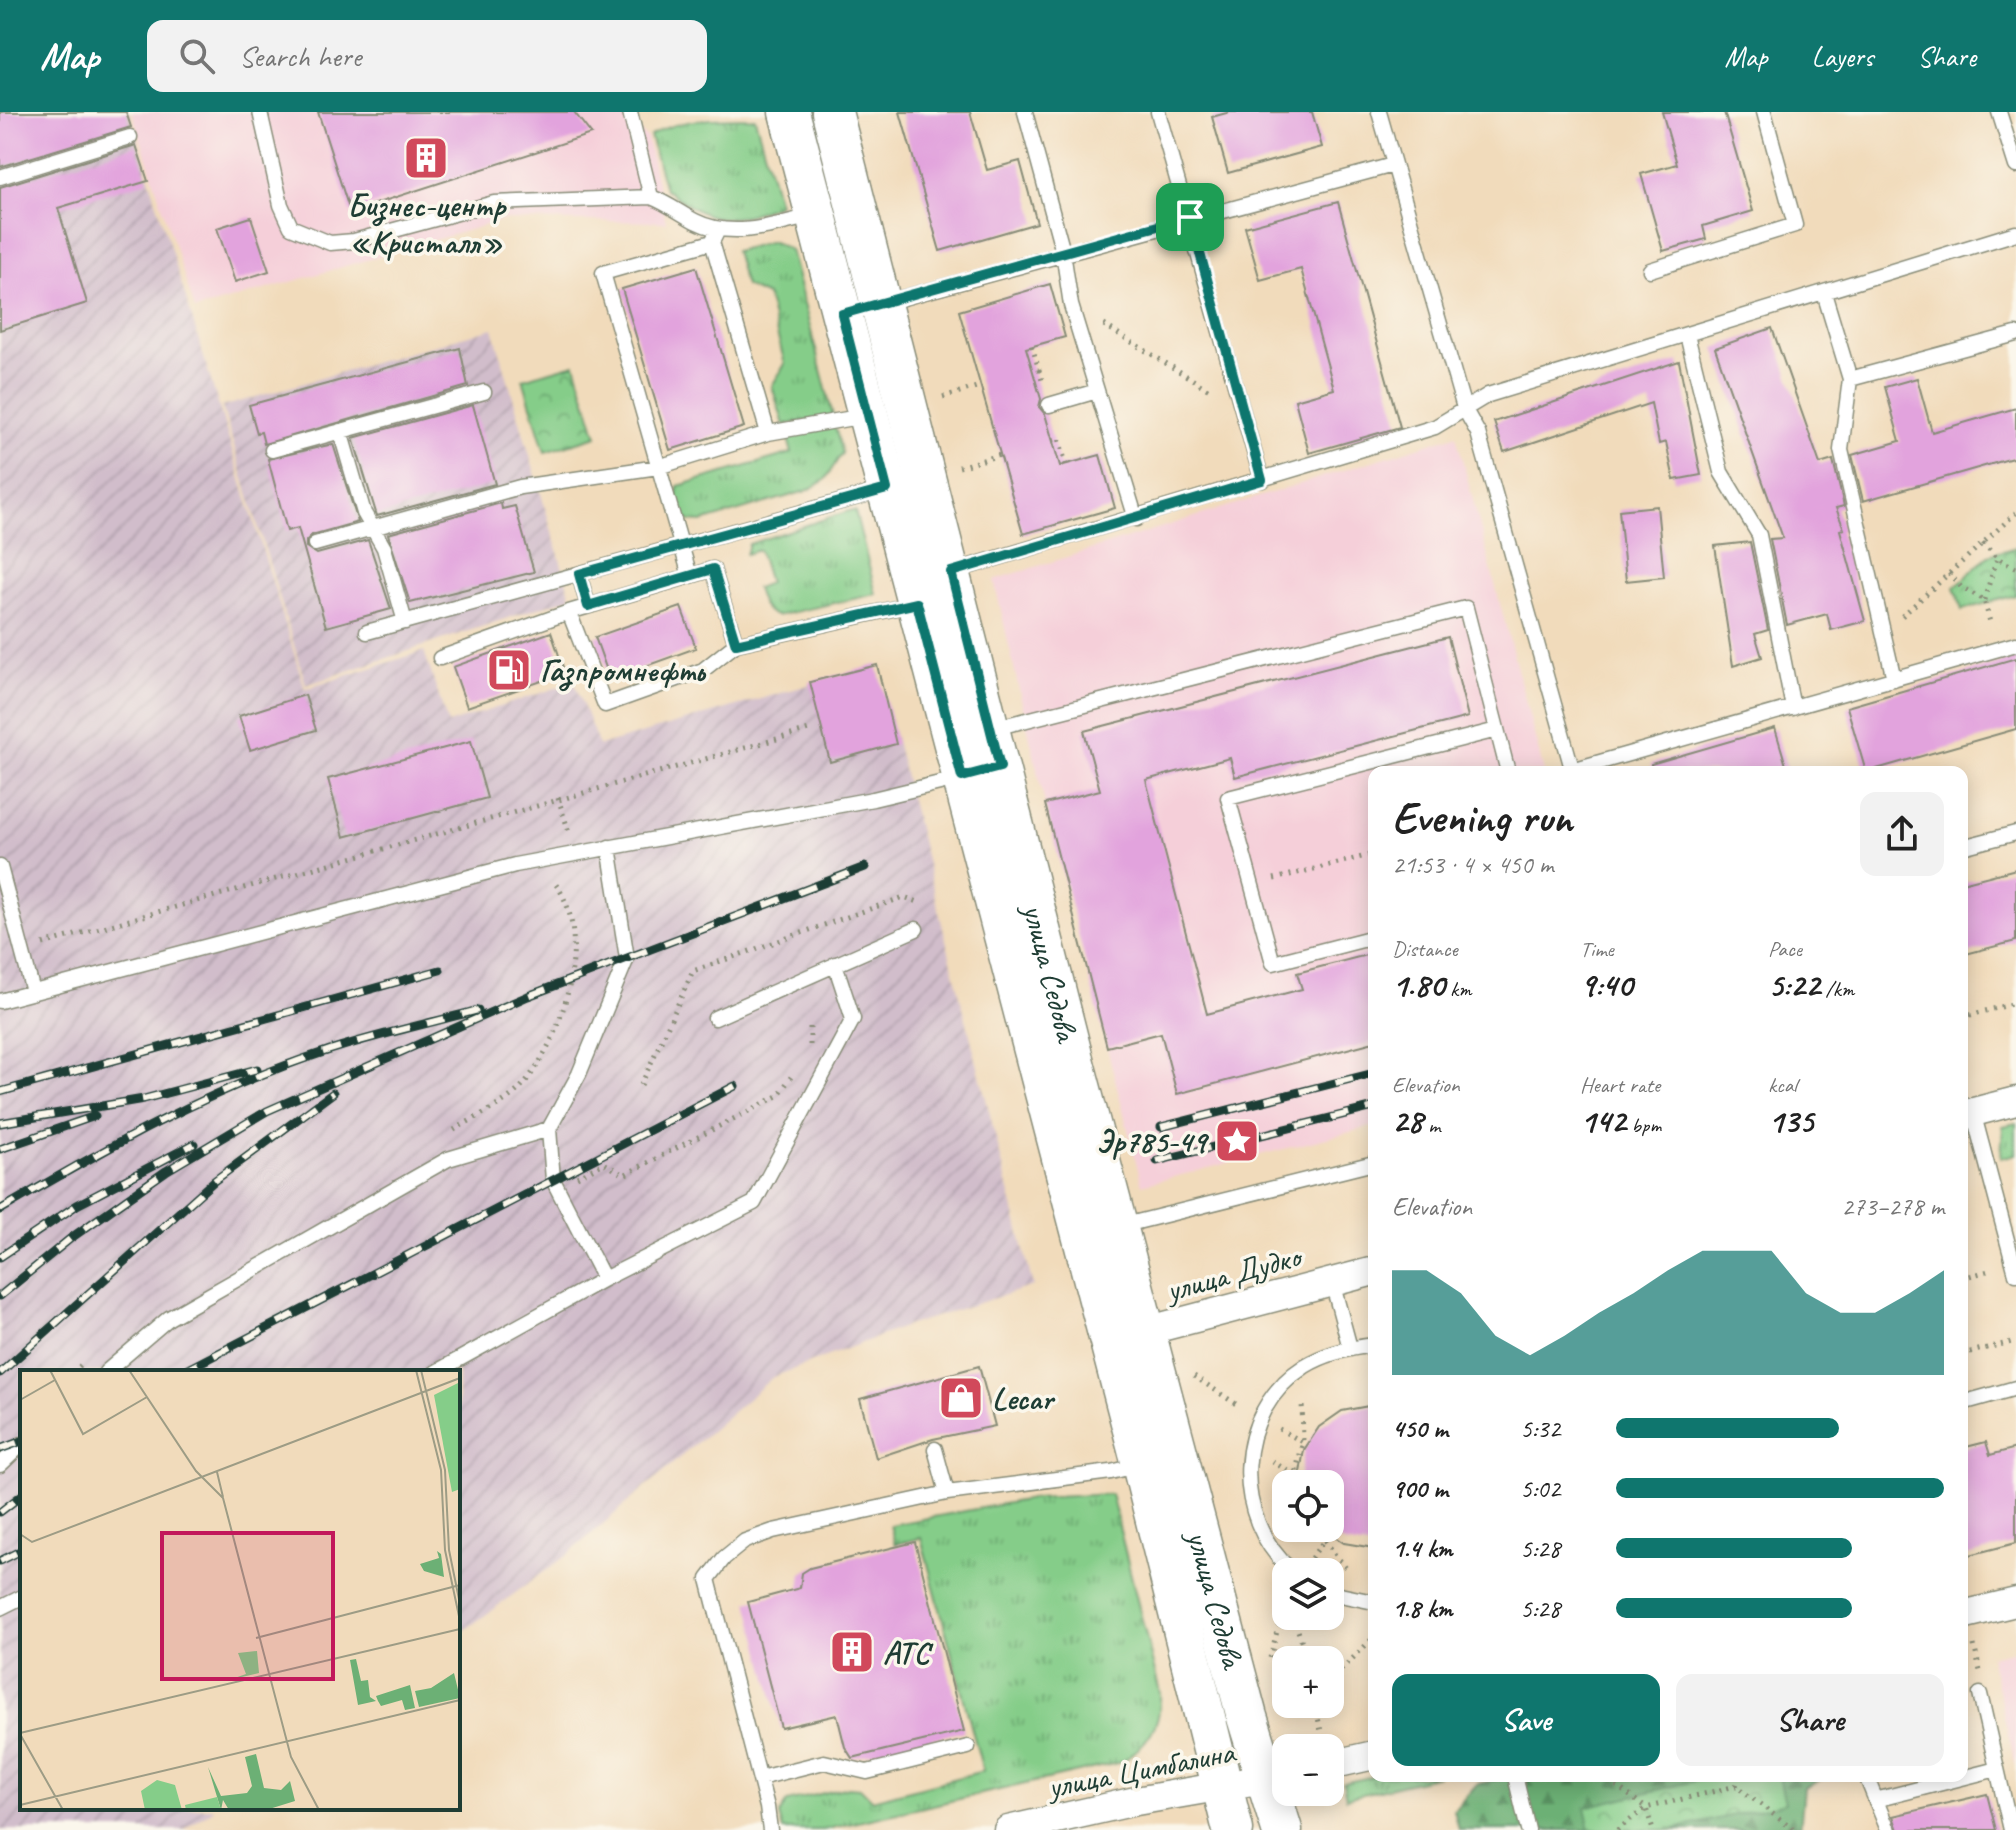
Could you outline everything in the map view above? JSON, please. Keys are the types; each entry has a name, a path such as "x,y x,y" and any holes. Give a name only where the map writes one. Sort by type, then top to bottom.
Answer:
{"main road":[{"name":"улица Седова","path":"789,112 836,209 862,309 951,572 972,734 1128,1336 1272,1766"},
{"name":"улица Седова","path":"832,112 836,209"},
{"name":"улица Седова","path":"862,309 869,415 887,489 917,603 972,734"},
{"name":"улица Седова","path":"981,772 1117,1227 1142,1464 1233,1830"},
{"name":"улица Седова","path":"1279,1806 1282,1830"}],"street":[{"path":"1968,1114 2016,1101"},
{"name":"улица Дудко","path":"1128,1336 1368,1273"},
{"path":"1968,1614 2016,1602"},
{"path":"1344,1755 1368,1755"},
{"name":"улица Цимбалина","path":"1008,1830 1136,1801 1272,1779"}],"lane":[{"path":"260,112 281,205 291,227 330,243 354,241 494,203 651,197 674,206 715,235 768,433"},
{"path":"630,112 651,197"},
{"path":"1025,112 1063,252 1071,305 1136,519"},
{"path":"1158,112 1262,480"},
{"path":"1379,112 1464,408 1478,433 1571,766"},
{"path":"1650,270 1795,225 1764,112"},
{"path":"1999,112 2016,166"},
{"path":"0,177 130,137"},
{"path":"862,309 1190,217 1393,165"},
{"path":"690,576 603,273 715,235 756,230 836,209"},
{"path":"951,572 1435,427 1488,395 2016,233"},
{"path":"1824,293 1850,379 1841,450 1894,679"},
{"path":"1850,379 2016,334"},
{"path":"1687,335 1721,472 1759,535 1793,708"},
{"path":"1049,405 1097,391"},
{"path":"272,450 484,392"},
{"path":"315,544 520,487 658,467 768,433 869,415"},
{"path":"340,431 364,513 384,548 405,622"},
{"path":"367,632 887,489"},
{"path":"440,658 569,612 713,569 736,644"},
{"path":"579,574 588,606"},
{"path":"569,612 605,705 703,670 736,644 917,603"},
{"path":"972,734 1466,608 1506,766"},
{"path":"1590,766 2016,644"},
{"path":"1368,939 1273,963 1228,798 1497,730"},
{"path":"0,1001 515,865 873,799 981,772"},
{"path":"1968,845 2016,833"},
{"path":"604,1279 557,1187 549,1129 579,1074 627,958 609,847"},
{"path":"0,867 33,992"},
{"path":"715,1018 916,929"},
{"path":"440,1370 604,1279 754,1203 853,1019 835,964"},
{"path":"1968,1114 2016,1274"},
{"path":"108,1370 169,1318 448,1159 549,1129"},
{"path":"1117,1227 1368,1164"},
{"path":"1332,1282 1350,1348"},
{"path":"1278,1558 1255,1521 1247,1482 1248,1457 1259,1419 1273,1395 1302,1368 1350,1348 1368,1346"},
{"path":"1968,1401 2016,1388"},
{"path":"0,1465 20,1446"},
{"path":"935,1449 947,1493"},
{"path":"770,1830 760,1778 708,1579 724,1558 745,1541 773,1531 947,1493 1111,1472 1142,1464"},
{"path":"1344,1596 1368,1601"},
{"path":"0,1608 20,1598"},
{"path":"1980,1694 2011,1830"},
{"path":"760,1778 824,1762 867,1772 968,1747"},
{"path":"1968,1776 1997,1769"},
{"path":"1516,1782 1528,1830"},
{"path":"1868,1782 1888,1830"},
{"path":"1875,1800 1946,1782"}],"path":[{"path":"1071,305 1243,410"},
{"path":"1032,346 1036,371 1043,385"},
{"path":"939,399 980,386"},
{"path":"1053,440 1059,438 1066,464"},
{"path":"957,467 1000,455"},
{"path":"1899,619 2016,513"},
{"path":"1983,543 1997,558 2016,568"},
{"path":"1997,558 1984,600 1998,649"},
{"path":"1949,573 1961,587 1984,600"},
{"path":"20,950 809,730"},
{"path":"444,1137 520,1088 549,1046 571,981 573,922 565,896 552,880 570,835 558,798"},
{"path":"1252,884 1368,855"},
{"path":"641,1085 693,971 904,897 928,905 916,929"},
{"path":"1968,1015 2016,1003"},
{"path":"810,1027 810,1050"},
{"path":"557,1187 604,1163 624,1175 778,1096 794,1073"},
{"path":"1968,1353 2016,1341"},
{"path":"75,1370 95,1353"},
{"path":"1297,1470 1303,1442 1302,1368"},
{"path":"1188,1372 1259,1419"},
{"path":"1281,1466 1285,1470"},
{"path":"1267,1670 1277,1630"},
{"path":"1344,1667 1368,1643"},
{"path":"1611,1782 1646,1808 1653,1830"},
{"path":"1736,1786 1737,1782"},
{"path":"1617,1830 1646,1808 1736,1786"},
{"path":"1736,1786 1794,1830"}],"shaded area":[{"path":"0,112 129,112 305,689 424,651 448,724 574,682 599,746 877,665 1033,1286 906,1326 773,1377 567,1555 460,1634 460,1370 20,1370 20,1810 213,1810 183,1830 0,1830"},
{"path":"132,112 617,112 647,138 666,222 503,220 195,310"},
{"path":"493,328 571,597 306,685 222,407"},
{"path":"1456,435 1542,766 1368,766 1368,1128 1142,1185 1045,804 994,580"},
{"path":"2016,1650 2016,1767 1990,1656"}],"green space":[{"path":"755,118 779,204 745,216 719,218 695,209 665,189 650,136 688,122"},
{"path":"772,241 790,250 833,416 784,425 772,386 785,364 767,296 745,286 735,251"},
{"path":"575,364 597,436 545,452 523,379"},
{"path":"835,427 842,453 825,480 806,491 702,522 689,521 680,509 678,486 792,453 787,435"},
{"path":"855,511 876,594 776,616 768,611 760,601 756,588 769,583 759,550 746,554 749,544"},
{"path":"2016,547 2016,595 1962,610 1955,587 1989,555"},
{"path":"2016,1123 2016,1154 2001,1158 2003,1126"},
{"path":"1111,1494 1160,1693 1158,1715 1146,1741 1122,1762 823,1830 783,1830 779,1815 787,1802 848,1787 860,1788 872,1800 983,1771 921,1538 895,1544 890,1525 1035,1498"},
{"path":"1368,1777 1368,1782 1413,1782 1346,1798 1344,1783"},
{"path":"1691,1782 1780,1782 1785,1803 1671,1830 1590,1830 1585,1807"},
{"path":"1816,1782 1804,1788 1800,1830 1459,1830 1454,1810 1477,1784"}],"building":[{"path":"0,112 126,112 131,127 0,167"},
{"name":"Бизнес-центр «Кристалл»","path":"318,112 574,112 591,134 350,212"},
{"path":"900,112 970,112 987,170 1020,161 1037,223 940,251"},
{"path":"1230,112 1312,112 1322,147 1228,173 1212,117"},
{"path":"1662,112 1724,112 1753,211 1703,226 1706,239 1663,251 1641,174 1677,164"},
{"path":"136,145 148,181 58,208 87,303 0,330 0,187"},
{"path":"1338,202 1400,427 1309,453 1295,400 1334,389 1301,269 1260,280 1245,227"},
{"path":"251,217 269,271 235,282 217,228"},
{"path":"696,267 744,427 670,450 622,289"},
{"path":"1050,284 1065,337 1026,348 1041,399 1039,407 1045,414 1060,466 1100,455 1115,508 1023,534 959,311"},
{"path":"1772,328 1820,464 1833,460 1844,506 1836,508 1844,529 1840,530 1865,621 1831,630 1827,614 1787,625 1770,539 1783,538 1715,348"},
{"path":"460,348 468,386 264,444 261,432 257,433 249,405"},
{"path":"1679,361 1701,475 1674,480 1666,442 1659,444 1651,403 1504,452 1494,422"},
{"path":"1917,378 1932,432 2016,408 2016,457 1863,501 1852,455 1900,441 1885,387"},
{"path":"473,405 495,484 377,516 353,438"},
{"path":"333,444 358,522 312,535 306,541 306,547 317,554 368,540 391,609 326,627 298,528 287,531 268,459"},
{"path":"501,503 502,509 515,506 534,572 410,603 388,534"},
{"path":"1657,506 1664,577 1626,581 1619,510"},
{"path":"1750,542 1768,630 1755,634 1762,657 1733,666 1715,546"},
{"path":"681,607 696,648 610,679 595,637"},
{"name":"Газпромнефть","path":"551,632 565,673 467,707 453,667"},
{"path":"1448,637 1468,717 1235,777 1230,758 1146,780 1207,1014 1302,989 1297,973 1368,955 1368,1044 1177,1094 1161,1033 1107,1047 1045,804 1100,790 1084,731"},
{"path":"2016,658 2016,729 1887,766 1864,766 1847,707"},
{"path":"877,665 896,744 830,762 810,682"},
{"path":"305,695 316,730 250,750 239,716"},
{"path":"1775,728 1786,766 1651,766"},
{"path":"471,741 487,798 344,837 328,779"},
{"path":"2016,869 2016,941 1968,953 1968,881"},
{"path":"979,1366 995,1426 933,1439 876,1458 860,1399"},
{"path":"1368,1406 1368,1547 1342,1542 1344,1470 1300,1470 1304,1450 1319,1427 1342,1411"},
{"path":"1986,1442 1990,1455 2016,1448 2016,1543 1968,1555 1968,1446"},
{"name":"АТС","path":"915,1542 964,1731 852,1758 845,1747 837,1715 781,1728 748,1602 800,1588 802,1573 810,1568"},
{"path":"1987,1794 1996,1830 1898,1830 1893,1816"}],"railway":[{"path":"0,1296 71,1238 166,1171 267,1111 528,996 865,867"},
{"path":"0,1092 440,970"},
{"path":"0,1210 118,1143 240,1084 343,1046 478,1010"},
{"path":"0,1123 144,1099 257,1069"},
{"path":"1161,1127 1368,1075"},
{"path":"186,1370 735,1086"},
{"path":"0,1373 214,1181 333,1093"},
{"path":"1157,1161 1368,1108"},
{"path":"0,1149 95,1116"},
{"path":"0,1257 77,1205 194,1144"},
{"path":"0,1449 20,1442"},
{"path":"0,1512 20,1497"},
{"path":"0,1561 20,1551"}],"place":[{"name":"Бизнес-центр «Кристалл»","path":"426,158"},
{"name":"Газпромнефть","path":"509,670"},
{"name":"Эр785-49","path":"1237,1141"},
{"name":"Lecar","path":"961,1398"},
{"name":"АТС","path":"852,1652"}],"route":[{"path":"1190,217 1262,480 951,572 1000,767 962,777 917,603 736,644 713,569 588,606 579,574 887,489 842,314 1190,217"}]}
